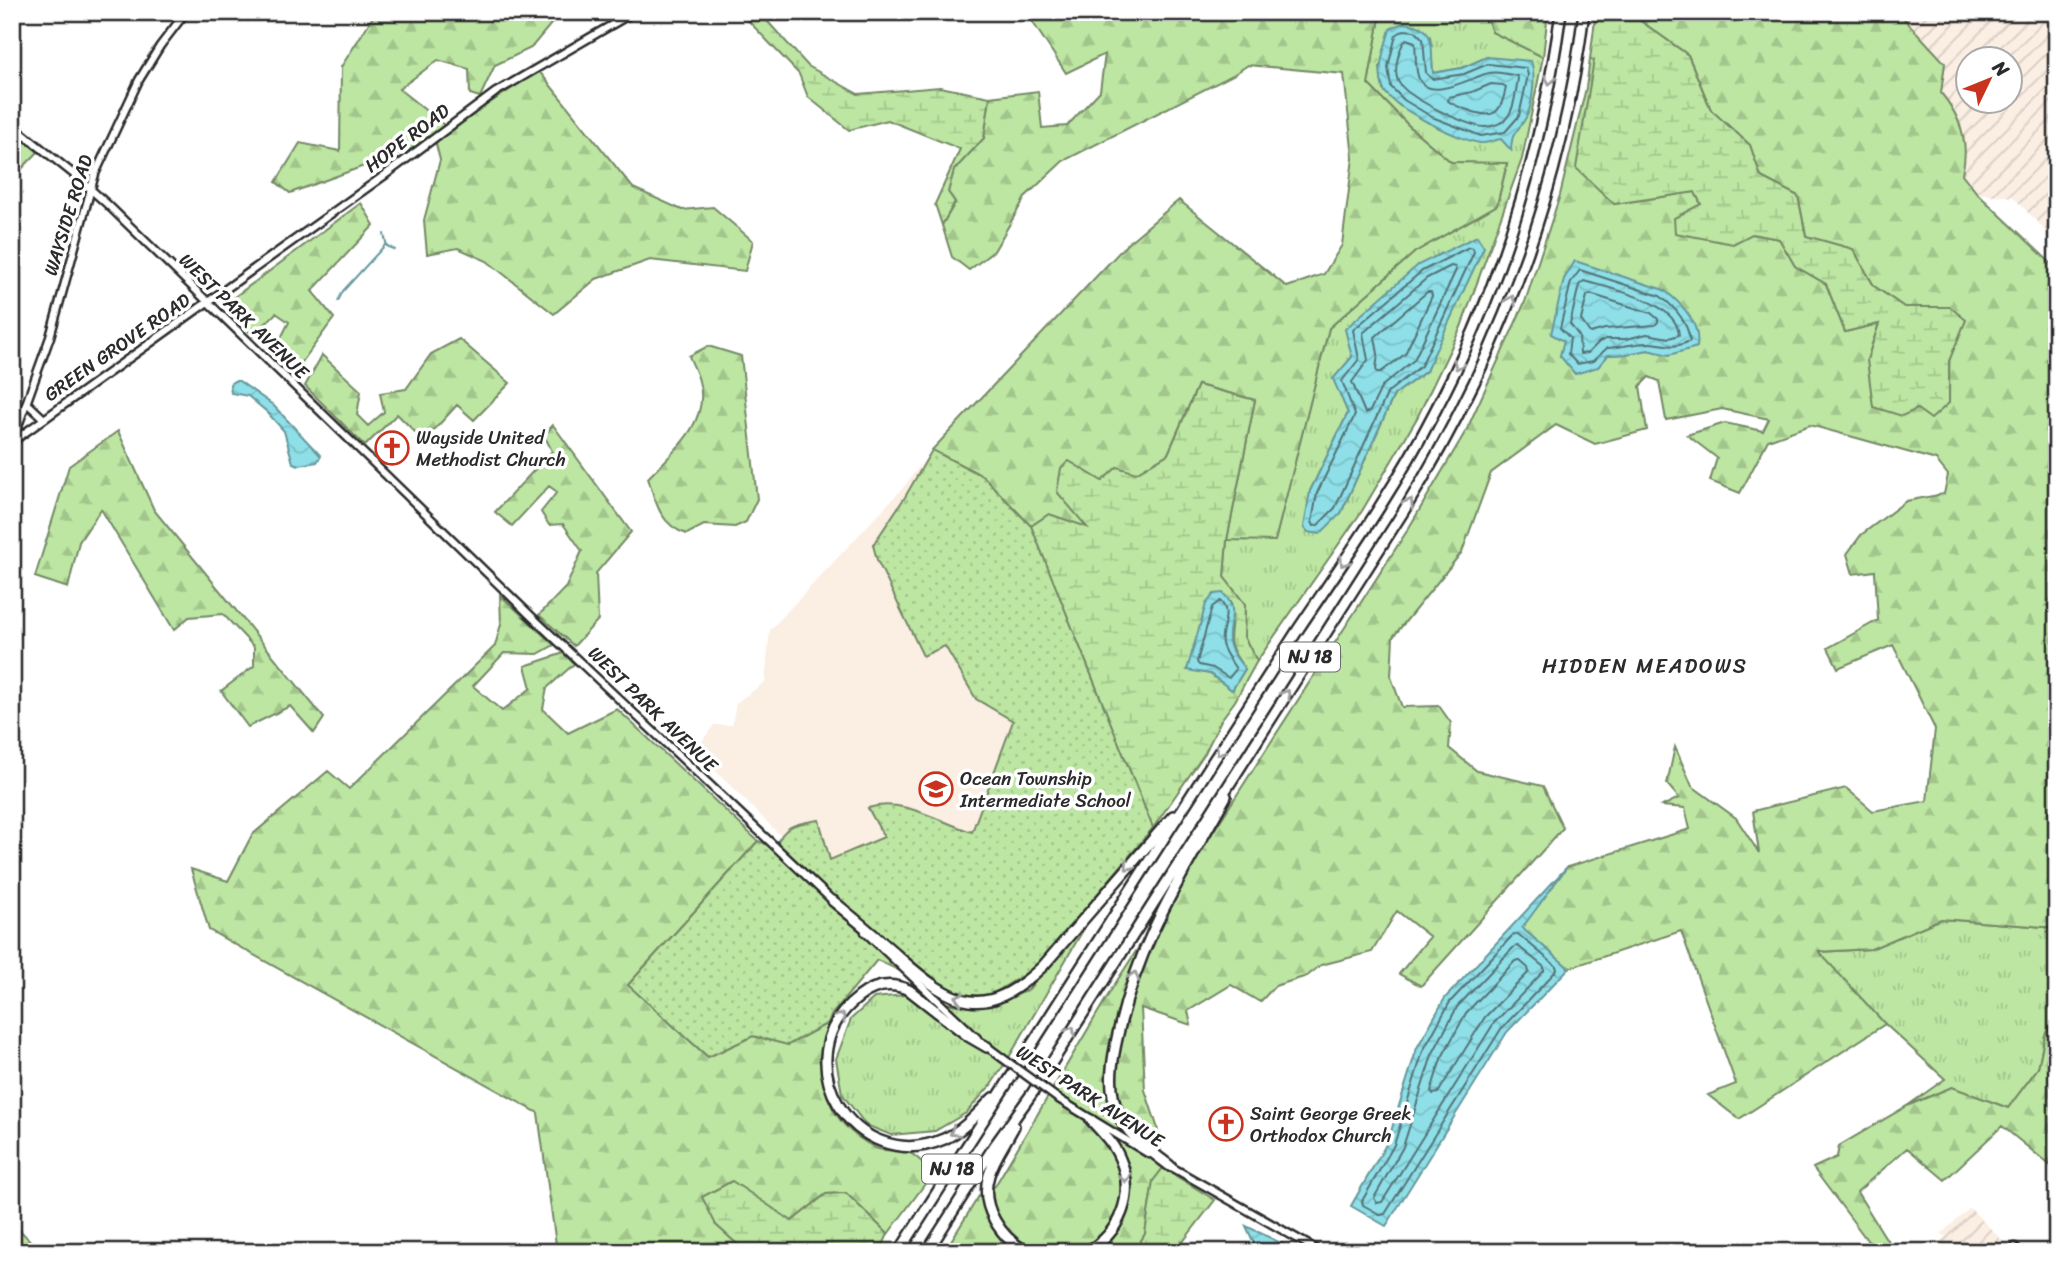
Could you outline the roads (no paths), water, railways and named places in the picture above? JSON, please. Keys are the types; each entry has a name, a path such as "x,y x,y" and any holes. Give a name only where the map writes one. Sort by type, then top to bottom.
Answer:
{"highway":[{"name":"NJ 18","path":"899,1252 1404,467 1452,377 1498,271 1528,177 1550,84 1561,12"},
{"name":"NJ 18","path":"927,1252 995,1144 1024,1105 1424,478 1457,420 1486,359 1520,274 1546,195 1565,121 1584,12"},
{"path":"1170,1166 1133,1136 1115,1107 1111,1080 1120,1024 1136,970 1157,918 1267,724"},
{"path":"833,901 943,993 968,1001 996,998 1020,986 1043,966 1191,797"},
{"path":"987,1046 968,1036 909,990 898,986 878,987 855,1000 835,1025 827,1053 829,1084 840,1109 857,1129 881,1142 909,1146 933,1143 956,1132 975,1117 1004,1086"},
{"path":"1024,1105 990,1173 987,1192 989,1208 999,1227 1014,1244 1028,1252"},
{"path":"1086,1252 1101,1243 1113,1230 1123,1210 1127,1188 1124,1170 1116,1150 1091,1120"}],"street":[{"name":"WAYSIDE ROAD","path":"12,442 50,337 90,188 117,123 139,80 186,12"},
{"name":"HOPE ROAD","path":"207,303 496,92 634,12"},
{"name":"WEST PARK AVENUE","path":"12,125 90,188 531,616 932,998 987,1046 1091,1120 1321,1252"},
{"name":"GREEN GROVE ROAD","path":"12,442 207,303"},
{"path":"27,403 44,419"},
{"path":"2011,1252 2015,1247 2020,1252"}],"water":[{"path":"1402,23 1414,25 1427,32 1433,73 1462,68 1487,57 1531,61 1531,100 1524,121 1513,136 1511,150 1501,139 1480,143 1442,129 1411,113 1388,96 1381,81 1382,58 1390,29"},
{"path":"1477,236 1484,247 1426,371 1394,395 1341,513 1320,534 1308,532 1304,527 1310,491 1348,413 1333,379 1352,357 1345,329 1418,265"},
{"path":"1575,261 1664,290 1683,307 1693,322 1697,347 1669,355 1648,350 1608,355 1598,367 1575,374 1560,356 1564,341 1551,334 1564,279"},
{"path":"239,381 273,405 321,456 317,462 299,465 293,463 284,431 248,396 231,393 230,384"},
{"path":"1223,593 1232,611 1229,644 1245,669 1232,690 1210,674 1187,670 1206,604 1214,594"},
{"path":"1567,867 1522,928 1569,968 1507,1032 1386,1226 1351,1206 1388,1141 1417,1048 1445,998"},
{"path":"1246,1226 1299,1252 1258,1252"}],"waterway":[{"path":"384,234 387,246 395,250"},
{"path":"338,301 343,291 386,244"}],"place":[{"name":"Wayside United Methodist Church","path":"392,448"},
{"name":"Ocean Township Intermediate School","path":"936,789"},
{"name":"Saint George Greek Orthodox Church","path":"1226,1124"}],"district":[{"name":"HIDDEN MEADOWS","path":"1645,666"}]}
